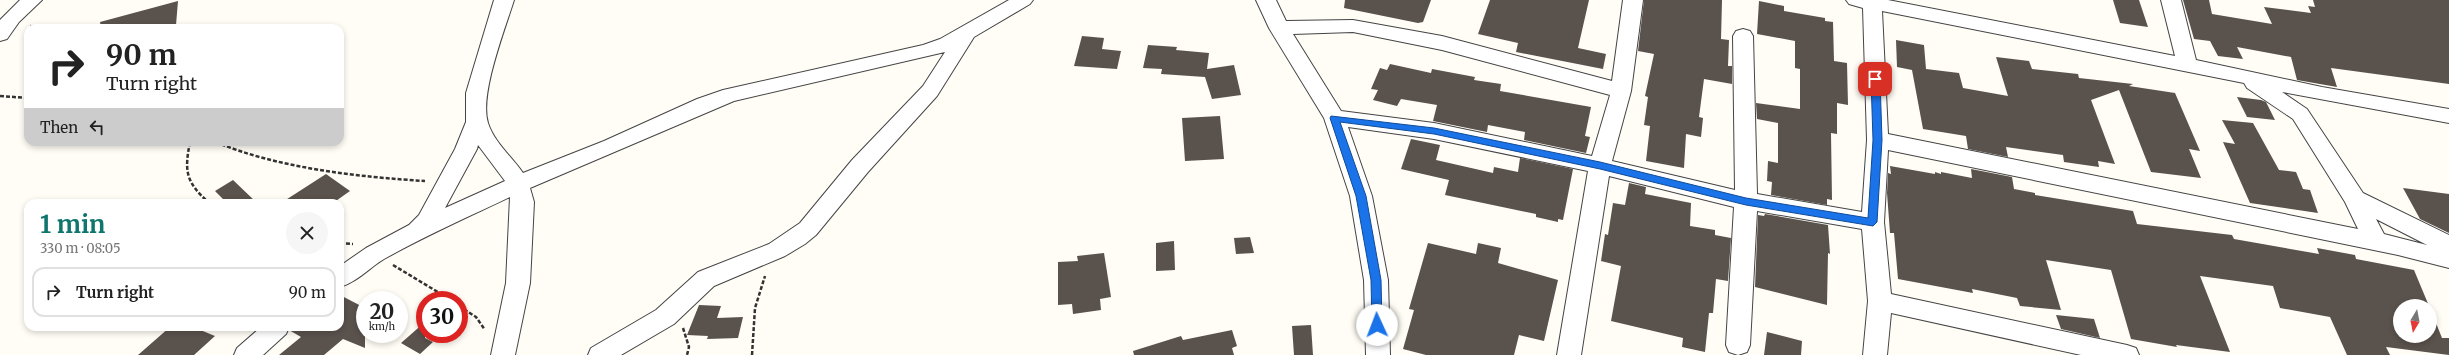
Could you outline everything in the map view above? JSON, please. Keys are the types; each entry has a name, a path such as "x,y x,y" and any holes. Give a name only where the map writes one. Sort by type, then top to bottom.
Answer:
{"street":[{"path":"0,34 12,17 32,0"},
{"path":"503,353 518,283 523,202 518,184 504,162 490,146 477,122 476,93 504,0"},
{"path":"344,275 374,254 417,231 518,184 612,146 704,104 730,95 926,51 947,44 967,33 987,19 1023,0"},
{"path":"1266,0 1279,28 1334,118 1361,196 1376,280 1378,355"},
{"path":"1569,355 1600,166 1621,91 1633,0"},
{"path":"2172,0 2187,65"},
{"path":"1875,355 1880,301 1873,222 1878,140 1867,1 2243,76 2322,94 2449,116"},
{"path":"1279,28 1353,26 1376,30 1442,43 1621,91"},
{"path":"600,355 665,318 706,279 777,250 797,238 808,229 860,166 900,125 930,90 967,33"},
{"path":"1738,344 1746,201 1743,36"},
{"path":"2243,76 2300,114 2355,199 2376,242"},
{"path":"2300,114 2322,94"},
{"path":"1334,118 1434,131 1600,166 1746,201 1873,222"},
{"path":"417,231 435,211 477,122"},
{"path":"1878,140 2449,258"},
{"path":"2355,199 2449,245"},
{"path":"1880,301 2127,355"},
{"path":"246,355 273,331"}],"path":[{"path":"0,96 24,98"},
{"path":"189,146 185,173 194,190 204,199"},
{"path":"224,146 239,153 271,161 357,176 449,182"},
{"path":"752,355 758,296 777,250"},
{"path":"374,254 436,291"},
{"path":"468,312 476,317 503,353"}],"building":[{"path":"1345,0 1431,0 1423,22 1418,23 1344,8"},
{"path":"1490,0 1589,0 1578,48 1606,54 1603,69 1516,52 1518,43 1478,34"},
{"path":"1644,0 1722,0 1721,39 1729,40 1728,66 1732,66 1732,84 1704,79 1699,117 1703,118 1701,137 1686,134 1684,168 1646,161 1650,126 1644,125 1648,97 1645,96 1654,54 1638,51"},
{"path":"2113,0 2139,0 2148,27 2120,23"},
{"path":"2183,0 2209,0 2212,14 2272,24 2264,7 2311,13 2308,6 2315,7 2313,0 2449,0 2449,84 2331,68 2337,87 2297,80 2291,57 2237,47 2243,59 2218,56 2210,41 2194,39"},
{"path":"178,1 176,24 100,24 100,22"},
{"path":"1759,1 1784,6 1784,11 1825,18 1825,21 1833,22 1834,61 1847,63 1848,105 1837,103 1837,134 1831,133 1832,200 1827,199 1827,205 1771,195 1772,182 1767,181 1768,161 1778,163 1778,123 1757,119 1756,103 1800,109 1800,69 1795,68 1795,41 1757,34"},
{"path":"1082,36 1104,38 1102,49 1121,51 1117,69 1074,66"},
{"path":"1896,40 1924,45 1926,69 1959,73 1963,88 2008,96 1996,57 2029,61 2032,69 2078,74 2079,78 2133,84 2129,86 2175,93 2200,151 2189,149 2201,178 2151,172 2119,90 2091,100 2115,164 2098,161 2099,167 2064,162 2063,155 2006,147 2008,157 1968,149 1966,136 1923,129 1912,70 1897,67"},
{"path":"1148,45 1177,47 1176,50 1209,53 1207,69 1234,65 1241,95 1212,99 1205,77 1161,74 1162,69 1143,68"},
{"path":"1390,64 1431,73 1432,69 1475,77 1474,80 1501,84 1500,91 1591,107 1585,136 1590,137 1586,153 1524,140 1525,132 1488,125 1487,132 1433,121 1437,105 1401,99 1397,106 1373,100 1378,90 1371,89 1380,68 1387,70"},
{"path":"2237,97 2266,102 2275,120 2247,117"},
{"path":"1220,116 1224,159 1185,161 1182,118"},
{"path":"2222,120 2253,123 2279,170 2296,172 2303,189 2310,190 2318,213 2250,203 2223,142 2235,144"},
{"path":"1411,139 1440,145 1436,160 1493,173 1494,167 1518,172 1520,158 1573,169 1563,220 1558,219 1558,222 1536,217 1536,214 1445,195 1449,180 1401,169"},
{"path":"1890,166 1935,174 1935,172 1941,174 1941,172 1972,178 1971,169 2012,177 2014,189 2035,193 2035,195 2133,211 2137,224 2232,235 2234,239 2319,254 2317,248 2355,255 2356,259 2414,270 2426,299 2393,299 2393,343 2437,343 2437,326 2442,338 2449,338 2449,355 2386,347 2390,355 2347,355 2330,317 2280,308 2273,286 2200,276 2230,352 2176,345 2177,347 2131,339 2111,270 2046,260 2061,310 2020,306 2017,298 1972,289 1973,293 1898,279 1894,233 1890,233 1887,193 1888,173 1891,174"},
{"path":"326,174 350,191 339,199 287,199"},
{"path":"233,180 253,199 223,199 215,191"},
{"path":"1629,183 1646,187 1645,194 1691,203 1690,226 1715,230 1715,235 1731,238 1728,281 1716,279 1713,313 1709,313 1705,352 1682,347 1683,338 1611,321 1621,266 1601,261 1605,234 1608,235 1613,203 1625,205"},
{"path":"2403,188 2449,194 2449,233 2420,219"},
{"path":"1765,214 1828,225 1830,254 1828,253 1827,305 1755,287 1758,215 1764,216"},
{"path":"1250,237 1254,253 1236,254 1234,238"},
{"path":"1174,241 1175,270 1156,271 1156,243"},
{"path":"1428,243 1476,254 1478,243 1501,248 1498,263 1558,280 1544,341 1519,335 1514,355 1426,355 1403,349 1414,310 1409,309"},
{"path":"1104,253 1111,297 1100,299 1101,310 1073,314 1072,304 1058,305 1058,262 1078,261 1077,256"},
{"path":"344,297 356,303 356,343 365,343 365,348 343,339 324,355 279,355 301,337 291,331 344,331"},
{"path":"699,305 721,306 717,318 743,317 738,338 707,339 708,336 687,335"},
{"path":"2056,315 2094,319 2100,338 2061,329"},
{"path":"1311,325 1313,355 1294,355 1292,326"},
{"path":"416,330 416,343 432,343 420,354 401,343 408,343 408,337"},
{"path":"1232,330 1237,346 1232,348 1234,355 1134,355 1133,351 1181,336 1183,340"},
{"path":"165,331 203,331 215,336 194,355 138,355"},
{"path":"1767,332 1802,341 1801,355 1764,355"}],"route":[{"path":"1377,325 1376,280 1361,196 1334,118 1434,131 1600,166 1746,201 1873,222 1878,140 1875,79"}]}
